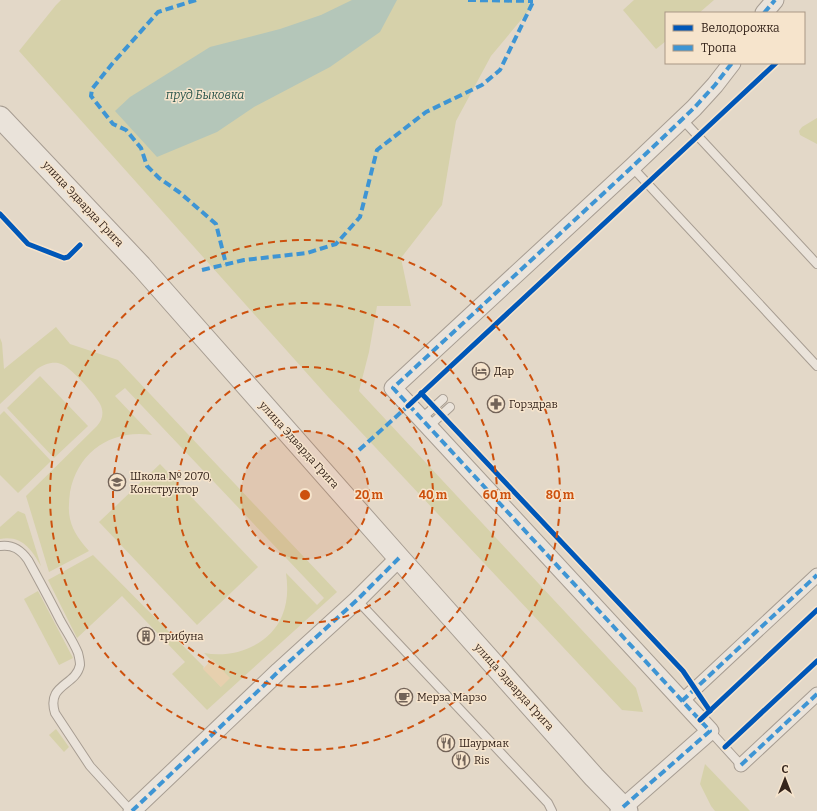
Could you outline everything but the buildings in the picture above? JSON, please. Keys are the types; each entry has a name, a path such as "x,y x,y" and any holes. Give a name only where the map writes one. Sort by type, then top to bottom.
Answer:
{"street":[{"path":"765,12 775,0"},
{"path":"623,810 710,731 393,388 694,108 731,64"},
{"name":"улица Эдварда Грига","path":"0,117 141,266 623,810"},
{"path":"131,811 279,671 357,600 399,558"},
{"path":"682,701 817,575"},
{"path":"741,765 817,694"}],"lane":[{"path":"682,119 817,264"},
{"path":"632,167 817,366"},
{"path":"425,423 443,399"},
{"path":"425,423 450,407"},
{"path":"0,546 17,548 28,560 79,657 79,669 76,674 55,695 53,703 55,713 90,766 131,811"},
{"path":"357,600 548,803 552,811"},
{"path":"710,731 741,765"}],"shaded area":[{"path":"61,0 528,0 531,8 491,56 456,121 442,205 401,258 411,306 377,306 369,352 359,391 636,688 643,712 622,710 329,398 19,51"},
{"path":"634,0 714,0 700,12 665,12 665,42 656,49 623,10"},
{"path":"817,118 817,144 800,135 799,131 802,127"},
{"path":"56,327 70,344 118,360 337,592 207,710 172,674 185,662 122,596 77,638 48,580 93,555 204,667 203,668 221,687 212,659 211,660 204,653 227,654 239,652 250,648 269,635 284,611 287,594 286,573 317,605 324,598 125,388 115,396 152,435 137,434 123,436 99,446 89,454 74,478 70,492 69,512 71,524 75,532 89,551 49,572 26,496 97,426 102,417 102,409 96,398 77,376 59,363 47,364 37,369 0,404 0,338 2,343 4,369"},
{"path":"40,376 88,426 54,458 7,408"},
{"path":"4,411 51,461 18,493 0,475 0,415"},
{"path":"160,464 258,567 197,625 99,522"},
{"path":"18,511 25,514 41,566 29,549 20,541 8,538 0,539 0,527"},
{"path":"38,591 73,658 59,665 24,599"},
{"path":"56,729 69,747 64,752 49,735"},
{"path":"705,764 750,811 715,811 700,784"}],"sand":[{"path":"212,659 230,678 221,687 203,669"}],"water":[{"name":"пруд Быковка","path":"352,0 397,0 380,32 330,67 254,107 217,132 157,157 115,111 130,97 210,47 280,29 321,15"}],"marked path":[{"path":"196,0 158,12 92,89 91,96 113,124 126,130 141,148 147,166 159,178 179,192 216,224 226,264"},
{"path":"468,0 533,1"},
{"path":"202,270 244,260 307,253 336,244 360,217 377,150 426,112 482,85 500,70 534,0"},
{"path":"765,12 775,0"},
{"path":"623,807 710,731 393,388 694,108 731,64"},
{"path":"359,450 408,406"},
{"path":"132,811 279,671 357,600 399,558"},
{"path":"682,701 817,575"},
{"path":"741,765 817,694"}],"cycle path":[{"path":"408,406 775,64"},
{"path":"0,214 28,244 64,258 68,257 80,245"},
{"path":"421,393 683,671 710,711"},
{"path":"700,720 817,610"},
{"path":"725,747 817,661"}],"place":[{"name":"Дар","path":"481,371"},
{"name":"Горздрав","path":"496,404"},
{"name":"Школа № 2070, Конструктор","path":"117,482"},
{"name":"трибуна","path":"146,636"},
{"name":"Мерза Марзо","path":"404,697"},
{"name":"Шаурмак","path":"446,743"},
{"name":"Ris","path":"461,760"}]}
